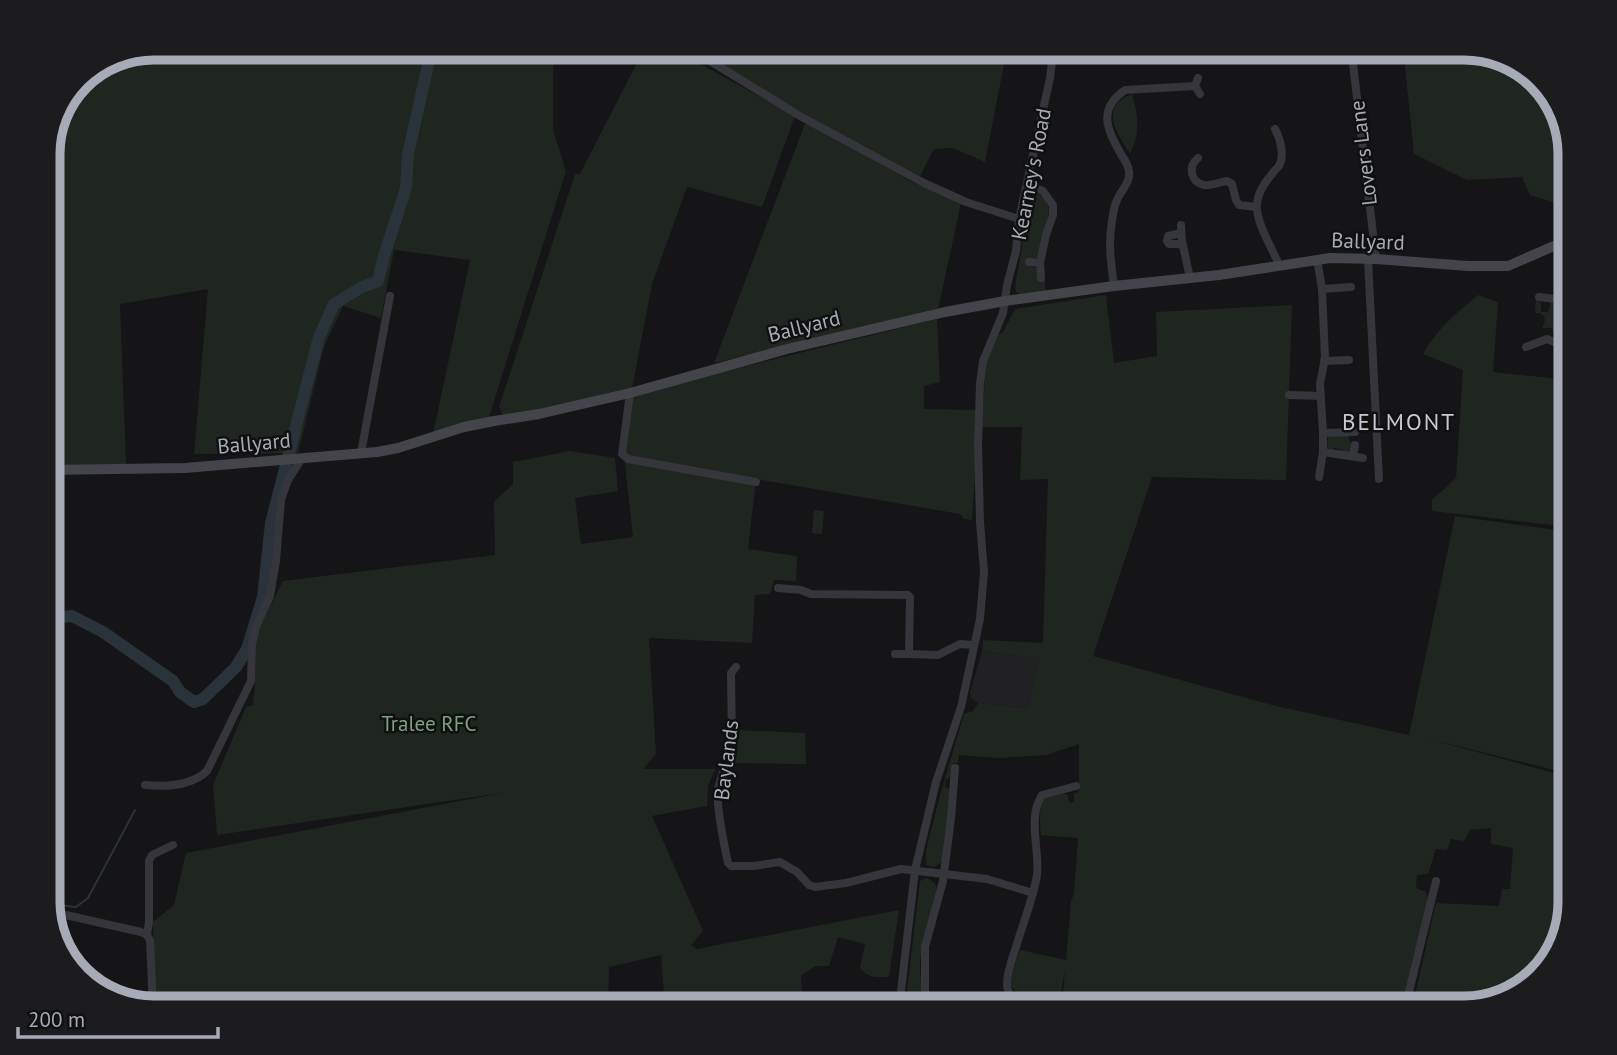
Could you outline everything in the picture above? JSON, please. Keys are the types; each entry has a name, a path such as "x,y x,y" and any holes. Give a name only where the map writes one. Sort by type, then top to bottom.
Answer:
{"street":[{"path":"708,60 800,116 924,183 966,202 1020,219"},
{"name":"Kearney's Road","path":"901,996 915,870 936,782 961,707 980,619 984,572 978,457 982,361 1006,301 1052,60"},
{"name":"Lovers Lane","path":"1352,60 1372,259 1379,479"},
{"path":"1114,286 1109,242 1112,219 1117,200 1130,174 1109,131 1106,118 1109,106 1116,96 1125,90 1198,86"},
{"path":"1279,129 1279,166 1263,187 1256,207 1257,216 1279,265"},
{"path":"1198,158 1193,162 1191,171 1196,181 1204,185 1227,181 1232,184 1239,205 1256,207"},
{"path":"1027,185 1043,191 1053,205 1053,215 1040,263 1041,278"},
{"path":"1183,245 1170,244 1167,241 1168,236 1181,229 1190,278"},
{"name":"Ballyard","path":"60,470 185,468 398,448 464,428 630,393 787,349 945,312 1006,301 1330,258 1508,266 1558,244"},
{"path":"1317,259 1322,289 1324,361 1320,384 1323,452 1319,477"},
{"path":"1030,262 1040,263"},
{"path":"1322,289 1351,287"},
{"path":"362,453 390,296"},
{"path":"1539,297 1558,299"},
{"path":"1526,347 1547,339 1558,343"},
{"path":"1324,361 1349,359"},
{"path":"630,393 622,454 628,459 756,482"},
{"path":"1289,395 1321,396"},
{"path":"1323,433 1355,432"},
{"path":"1353,457 1355,445"},
{"path":"1323,452 1363,458"},
{"path":"145,785 161,786 201,777 207,771 251,681 253,644 270,596 276,561 281,500 299,458"},
{"path":"778,588 801,590 811,594 908,595 909,654"},
{"path":"895,654 938,655 960,644 974,645"},
{"name":"Baylands","path":"736,667 731,673 732,747 718,788 728,863 740,867 780,862 815,887 846,883 901,869 915,870"},
{"path":"925,996 925,947 944,875 955,768"},
{"path":"1011,996 1007,986 1010,966 1033,893 1038,862 1035,840 1038,802 1042,795 1072,787 1070,799"},
{"path":"147,935 149,861 152,855 173,845"},
{"path":"915,870 987,879 1033,893"},
{"path":"1408,996 1436,880"},
{"path":"61,914 147,935 150,940 152,996"}],"shaded area":[{"path":"982,651 1040,659 1029,705 1024,708 978,703 971,698 970,692"}],"green space":[{"path":"153,60 554,60 553,130 566,171 489,417 433,434 470,260 394,250 381,318 343,306 324,347 298,453 194,454 208,289 120,304 126,465 60,466 60,147 69,112 91,83 117,67 135,61"},
{"path":"638,60 694,60 795,116 762,207 687,187 652,284 632,389 504,417 499,407 575,174 580,174"},
{"path":"1005,60 985,162 953,148 934,149 920,176 833,130 718,62"},
{"path":"1404,60 1476,60 1500,67 1516,75 1534,91 1550,117 1557,141 1558,204 1530,195 1522,177 1467,180 1414,154"},
{"path":"1132,94 1137,124 1136,139 1130,153 1116,129 1113,113 1122,99"},
{"path":"806,121 912,182 961,203 938,310 714,363"},
{"path":"1034,191 1046,199 1049,210 1038,256 1035,260 1028,260 1028,266 1038,270 1040,281 1045,280 1045,292 1019,294 1016,292 1016,281 1026,219"},
{"path":"1106,295 1114,363 1157,356 1156,312 1292,305 1286,480 1152,477 1093,656 1276,706 1409,735 1455,516 1558,530 1558,771 1425,738 1558,774 1556,920 1542,954 1526,972 1511,983 1476,995 1415,996 1436,903 1499,906 1502,889 1510,889 1513,848 1491,844 1491,828 1470,830 1464,841 1451,839 1447,850 1436,849 1428,874 1417,875 1416,888 1426,892 1428,899 1405,996 1063,996 1065,970 1060,996 1019,996 1011,985 1020,950 1066,960 1078,838 1041,835 1040,816 1045,798 1063,793 1068,795 1069,803 1074,802 1074,793 1079,792 1079,744 1046,755 999,758 959,755 958,763 953,763 951,776 945,781 945,787 951,794 942,862 934,867 926,865 928,841 943,785 964,714 973,711 978,703 1024,708 1029,705 1039,659 982,651 983,640 1043,643 1048,479 1020,480 1022,427 982,427 986,361 998,335 1003,332 1015,309"},
{"path":"1478,295 1498,302 1493,372 1558,379 1558,526 1432,511 1432,500 1456,478 1463,370 1423,354 1455,315"},
{"path":"1536,300 1541,303 1541,312 1548,312 1551,302 1558,303 1558,339 1554,338 1552,328 1542,328 1544,318 1540,313 1535,313"},
{"name":"Tralee RFC","path":"937,319 940,382 924,386 924,409 979,410 972,520 964,519 960,514 756,479 748,549 797,556 796,581 774,580 770,594 755,595 752,643 649,638 656,754 643,769 715,769 708,786 707,806 652,816 703,931 691,945 697,949 899,910 889,977 873,977 863,972 860,968 865,944 838,937 829,966 815,966 801,976 803,996 664,996 661,955 609,967 608,996 156,996 153,922 174,905 186,853 502,793 217,835 213,785 246,707 253,705 256,635 283,581 495,555 494,502 513,484 513,462 570,451 615,458 618,491 575,498 581,544 633,537 624,455 629,395"},
{"path":"1330,436 1348,436 1351,443 1354,443 1350,453 1327,447"},
{"path":"814,510 824,511 822,534 812,533"},
{"path":"738,730 805,733 806,764 733,763 737,754"},
{"path":"927,878 934,882 937,890 921,954 922,996 906,996 920,881"}],"waterway":[{"path":"60,617 72,616 103,632 173,681 180,692 194,702 203,699 236,667 247,649 263,597 271,523 319,337 334,304 360,288 378,281 406,188 408,154 429,60"},
{"path":"60,905 76,907 88,898 135,810"}],"district":[{"name":"BELMONT","path":"1399,421"}]}
